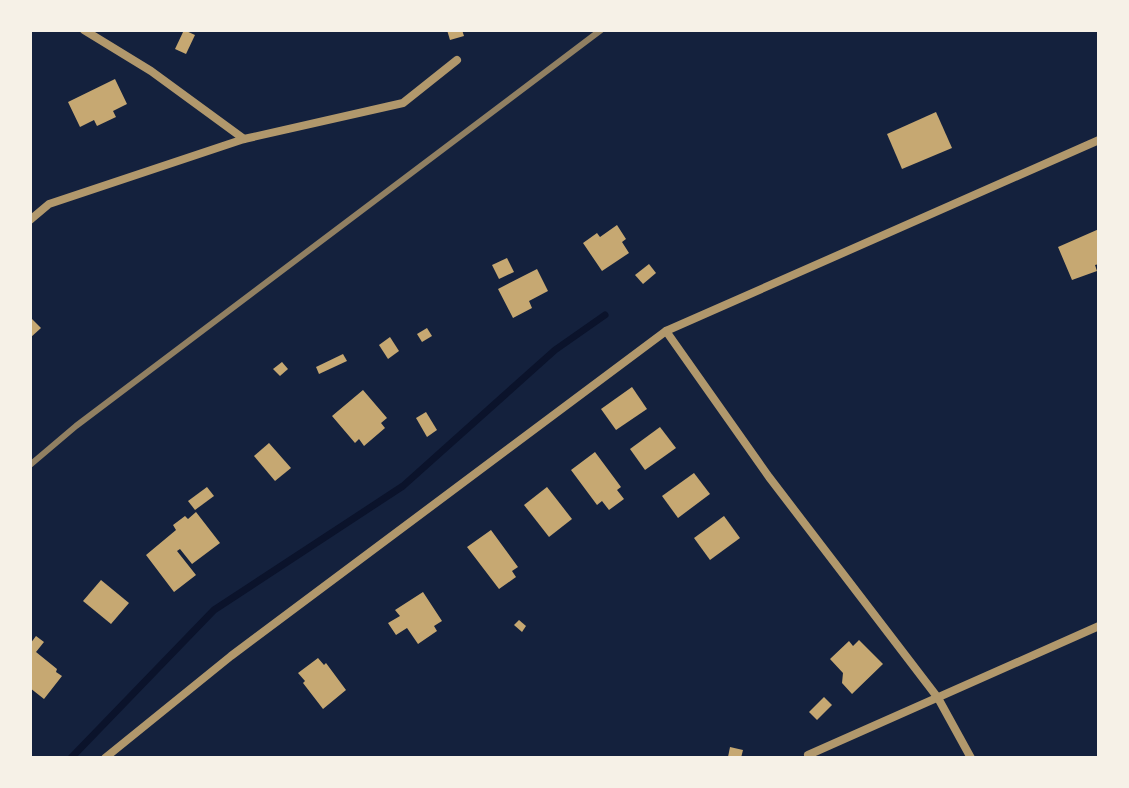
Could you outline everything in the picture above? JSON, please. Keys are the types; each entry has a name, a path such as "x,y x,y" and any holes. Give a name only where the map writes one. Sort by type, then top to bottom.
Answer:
{"street":[{"path":"84,30 151,71 244,139"},
{"path":"30,220 49,204 244,139 403,103 457,60"},
{"path":"105,758 231,656 666,331 1099,140"},
{"path":"666,331 769,477 938,698 971,758"},
{"path":"808,755 1099,626"}],"building":[{"path":"184,30 195,35 186,54 175,49"},
{"path":"447,30 462,30 464,36 450,40"},
{"path":"115,79 127,104 113,111 116,117 97,126 94,120 80,127 68,102"},
{"path":"936,112 952,148 902,169 887,134"},
{"path":"617,225 626,239 622,242 629,253 602,271 583,243 597,233 600,237"},
{"path":"1099,229 1097,271 1072,280 1058,247"},
{"path":"507,258 514,272 499,279 492,265"},
{"path":"649,264 656,273 643,284 635,275"},
{"path":"537,269 548,291 529,301 532,308 513,318 498,289"},
{"path":"30,317 41,328 30,338"},
{"path":"427,328 432,336 422,342 417,334"},
{"path":"390,337 399,351 388,359 379,345"},
{"path":"343,354 347,361 319,374 316,367"},
{"path":"282,362 288,369 280,376 273,369"},
{"path":"632,387 647,409 616,430 601,409"},
{"path":"363,390 387,418 381,423 385,428 364,446 359,439 355,443 332,416"},
{"path":"426,412 437,430 427,437 416,418"},
{"path":"660,427 676,448 645,470 630,449"},
{"path":"269,443 291,468 275,481 254,456"},
{"path":"595,452 621,487 617,490 624,499 609,510 602,501 597,505 571,470"},
{"path":"694,473 710,494 678,518 662,496"},
{"path":"207,487 214,496 195,510 188,501"},
{"path":"547,487 572,519 549,537 524,505"},
{"path":"196,512 220,543 192,564 180,549 177,551 196,575 174,592 146,555 176,530 173,525"},
{"path":"724,516 740,538 710,560 694,538"},
{"path":"491,530 518,567 512,571 516,577 499,589 467,547"},
{"path":"101,580 129,603 111,624 83,601"},
{"path":"423,592 442,621 434,626 437,631 418,644 407,628 396,635 388,623 400,616 395,610"},
{"path":"519,620 526,626 522,632 514,625"},
{"path":"36,636 44,642 36,652 62,676 44,699 30,688 30,644"},
{"path":"859,640 883,664 852,694 842,683 843,673 830,659 849,641 853,646"},
{"path":"318,658 324,665 326,663 346,690 323,709 298,673"},
{"path":"824,697 832,705 817,720 809,712"},
{"path":"730,747 743,750 741,758 728,757"}],"waterway":[{"path":"71,758 214,610 403,486 555,350 605,315"}],"railway":[{"path":"30,465 76,426 601,30"}]}
